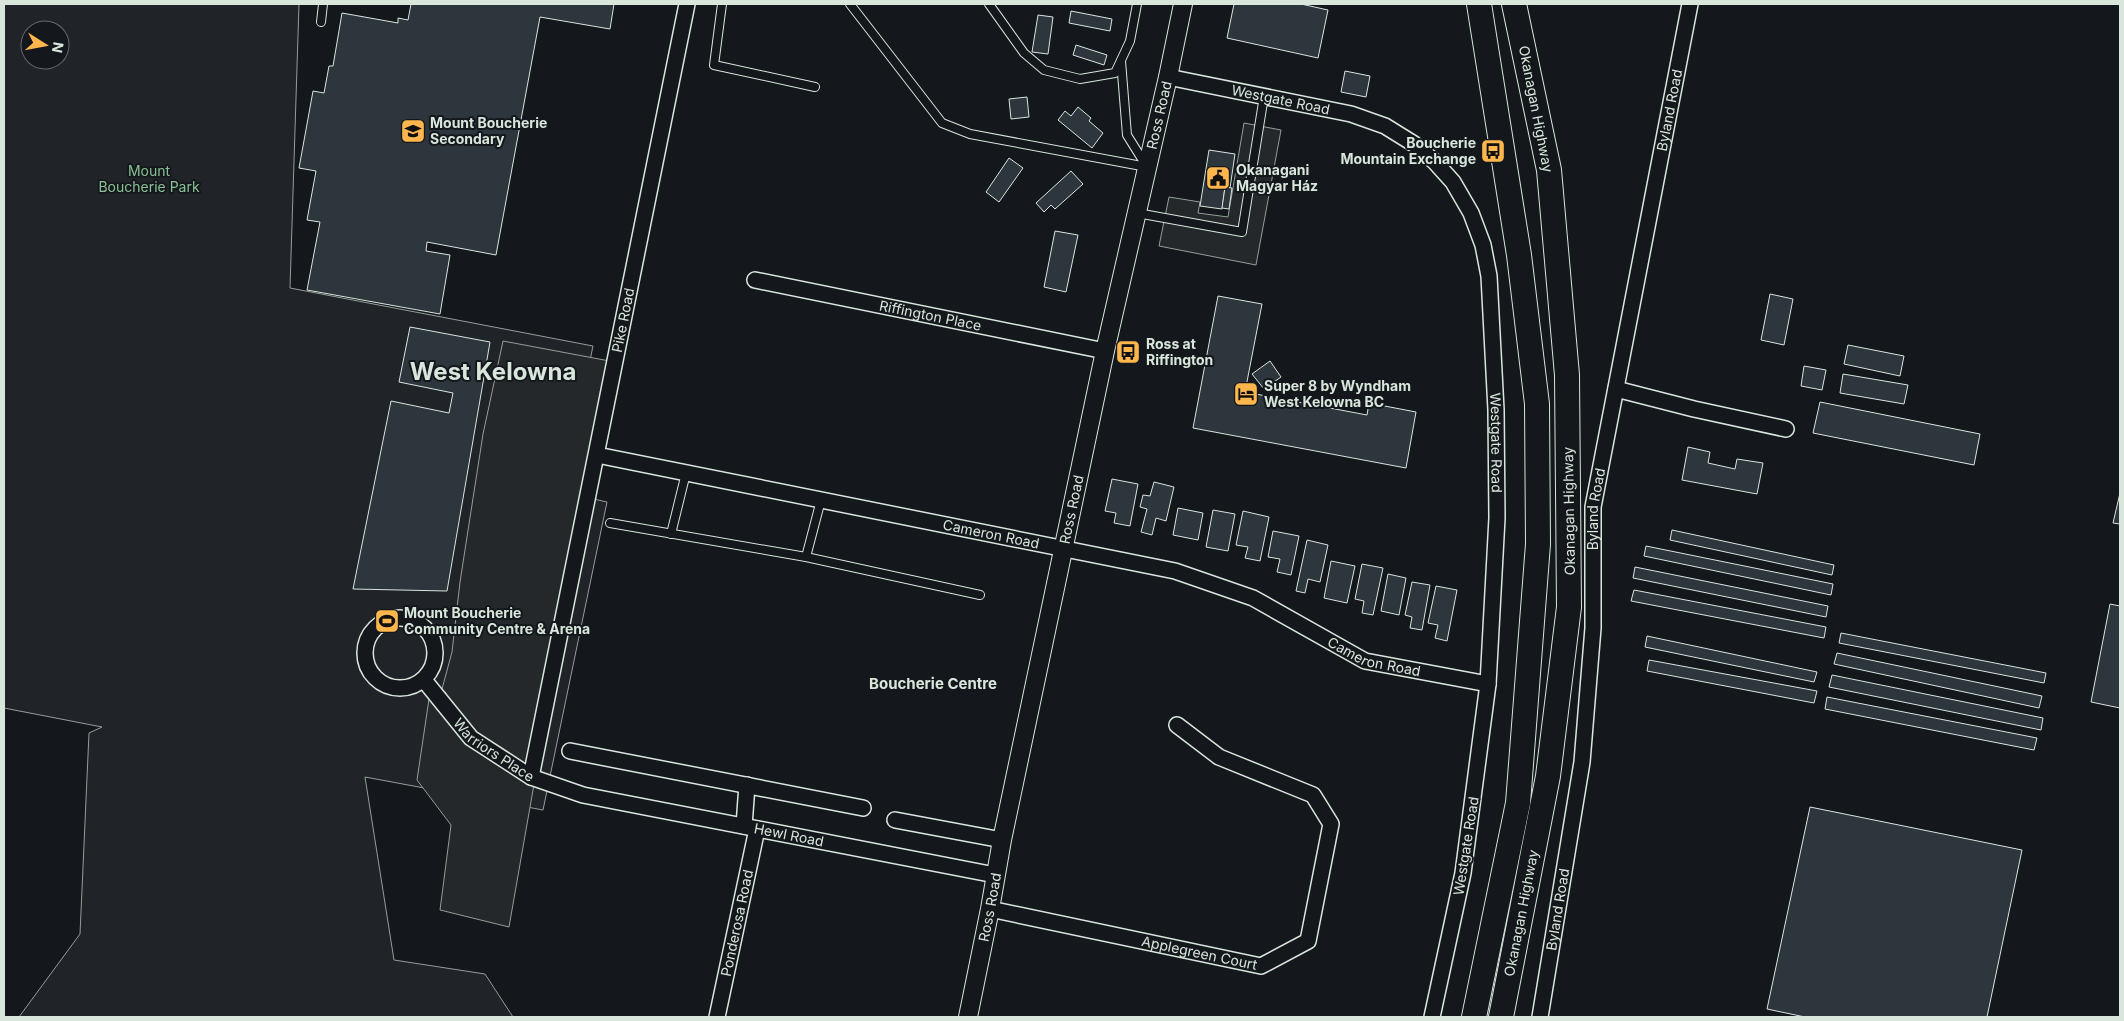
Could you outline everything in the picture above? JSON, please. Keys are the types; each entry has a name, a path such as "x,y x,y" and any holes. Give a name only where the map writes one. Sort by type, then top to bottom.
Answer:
{"highway":[{"name":"Okanagan Highway","path":"1474,1017 1518,803 1538,544 1537,404 1519,254 1479,4"},
{"name":"Okanagan Highway","path":"1501,1017 1548,776 1570,607 1567,376 1549,170 1514,4"}],"street":[{"name":"Pike Road","path":"531,777 687,4"},
{"name":"Ross Road","path":"968,1017 1002,840 1105,351 1183,4"},
{"name":"Byland Road","path":"1540,1017 1582,762 1593,628 1593,507 1690,4"},
{"name":"Westgate Road","path":"1168,76 1351,114 1385,126 1414,144 1435,162 1453,182 1471,213 1483,244 1489,276 1496,410 1497,518 1488,684 1463,873 1432,1017"},
{"name":"Riffington Place","path":"756,280 1105,351"},
{"path":"1616,389 1694,409 1786,429"},
{"name":"Cameron Road","path":"597,455 1175,571 1253,598 1364,661 1488,684"},
{"path":"406,619 422,626 430,635 434,646 435,658 432,669 424,680 417,685 393,688 382,684 374,677 366,662 365,646 370,634 378,626 388,620 406,619"},
{"name":"Warriors Place","path":"424,680 471,738 531,777 583,795"},
{"name":"Applegreen Court","path":"990,909 1261,966 1308,941 1331,824 1313,795 1219,756 1177,725"},
{"path":"570,751 863,808"},
{"name":"Ponderosa Road","path":"717,1017 751,827 747,785"},
{"name":"Hewl Road","path":"583,795 995,875"},
{"path":"895,820 1002,840"}],"lane":[{"path":"321,22 323,4"},
{"path":"722,4 714,64 815,87"},
{"path":"850,4 942,123 970,134 1147,167"},
{"path":"989,4 1024,53 1044,70 1080,79 1115,73 1130,41 1137,4"},
{"path":"1121,61 1127,135 1147,167"},
{"path":"1137,213 1242,232 1264,96"},
{"path":"671,534 686,473"},
{"path":"806,557 820,500"},
{"path":"610,523 806,557 980,595"}],"green space":[{"name":"Mount Boucherie Park","path":"4,4 299,4 290,288 593,346 563,492 607,502 543,810 365,777 394,960 485,974 513,1017 19,1017 80,934 89,733 102,727 4,708"}],"shaded area":[{"path":"1244,123 1281,130 1256,265 1159,246 1169,197 1200,202 1198,213 1228,217"},
{"path":"503,341 615,362 560,636 509,927 440,910 451,825 417,780 429,699 444,703 446,693 442,689 452,652 460,582 483,434"}],"building":[{"name":"Mount Boucherie Secondary","path":"411,4 614,4 610,29 540,17 496,255 427,242 426,251 450,255 440,314 307,290 320,222 307,220 316,171 299,168 313,91 324,93 329,66 333,66 342,13 398,23 398,18 408,20"},
{"path":"1234,4 1301,4 1328,10 1318,58 1227,38"},
{"path":"1071,11 1112,19 1110,31 1069,23"},
{"path":"1038,15 1053,17 1048,54 1032,52"},
{"path":"1076,45 1107,55 1104,65 1073,55"},
{"path":"1345,71 1370,76 1366,97 1341,92"},
{"path":"1027,97 1029,117 1011,119 1009,99"},
{"path":"1078,107 1091,118 1089,121 1103,133 1092,148 1058,120 1065,111 1071,116"},
{"name":"Okanagani Magyar Ház","path":"1209,150 1235,154 1230,188 1225,187 1222,209 1200,206"},
{"path":"1009,158 1023,168 999,202 986,192"},
{"path":"1071,171 1083,184 1055,209 1051,205 1044,212 1036,203"},
{"path":"1225,187 1232,188 1229,209 1222,208"},
{"path":"1055,231 1078,235 1066,292 1044,287"},
{"path":"1770,294 1793,299 1784,345 1761,340"},
{"path":"1218,296 1262,304 1245,392 1367,415 1369,403 1416,412 1406,468 1193,428"},
{"path":"410,327 490,342 447,591 353,589 391,401 449,413 453,393 399,382"},
{"path":"1848,345 1904,356 1900,376 1844,364"},
{"path":"1270,361 1281,377 1264,389 1252,374"},
{"path":"1804,366 1826,370 1822,390 1801,386"},
{"path":"1843,374 1908,385 1904,404 1840,393"},
{"path":"1820,402 1980,434 1974,465 1813,433"},
{"path":"1688,447 1710,452 1708,463 1735,469 1737,459 1763,463 1757,494 1682,480"},
{"path":"1112,479 1138,484 1130,526 1114,523 1116,513 1105,511"},
{"path":"1154,482 1174,487 1166,521 1156,518 1152,535 1141,532 1147,509 1140,507 1143,495 1150,496"},
{"path":"2120,493 2120,524 2113,523"},
{"path":"1178,508 1203,513 1198,540 1173,535"},
{"path":"1213,510 1235,514 1228,551 1206,547"},
{"path":"1243,511 1269,517 1260,561 1245,558 1248,547 1236,545"},
{"path":"1672,530 1834,565 1832,575 1670,540"},
{"path":"1273,531 1299,536 1291,575 1277,572 1280,559 1268,557"},
{"path":"1307,540 1328,545 1320,582 1308,579 1305,593 1296,591"},
{"path":"1646,546 1833,584 1831,595 1644,556"},
{"path":"1331,561 1355,566 1347,603 1324,598"},
{"path":"1362,564 1383,568 1373,615 1362,613 1364,601 1355,599"},
{"path":"1635,567 1828,606 1826,617 1633,578"},
{"path":"1388,574 1406,578 1399,615 1381,611"},
{"path":"1412,582 1430,585 1422,630 1410,628 1412,617 1405,615"},
{"path":"1436,586 1457,590 1447,641 1435,638 1438,625 1428,623"},
{"path":"1634,590 1826,627 1824,638 1631,601"},
{"path":"2110,604 2120,606 2120,708 2091,702"},
{"path":"1841,633 2046,673 2044,683 1839,643"},
{"path":"1647,636 1817,672 1814,682 1645,647"},
{"path":"1837,653 2042,696 2039,708 1834,664"},
{"path":"1649,660 1817,691 1814,703 1647,671"},
{"path":"1832,675 2043,718 2041,730 1829,687"},
{"path":"1827,697 2037,738 2034,750 1825,709"},
{"path":"1810,807 2022,850 1987,1017 1805,1017 1767,1009"}],"place":[{"name":"Mount Boucherie Secondary","path":"413,131"},
{"name":"Boucherie Mountain Exchange","path":"1493,151"},
{"name":"Okanagani Magyar Ház","path":"1218,178"},
{"name":"Ross at Riffington","path":"1128,352"},
{"name":"Super 8 by Wyndham West Kelowna BC","path":"1246,394"},
{"name":"Mount Boucherie Community Centre & Arena","path":"387,621"}],"district":[{"name":"West Kelowna","path":"493,372"},
{"name":"Boucherie Centre","path":"933,684"}]}
